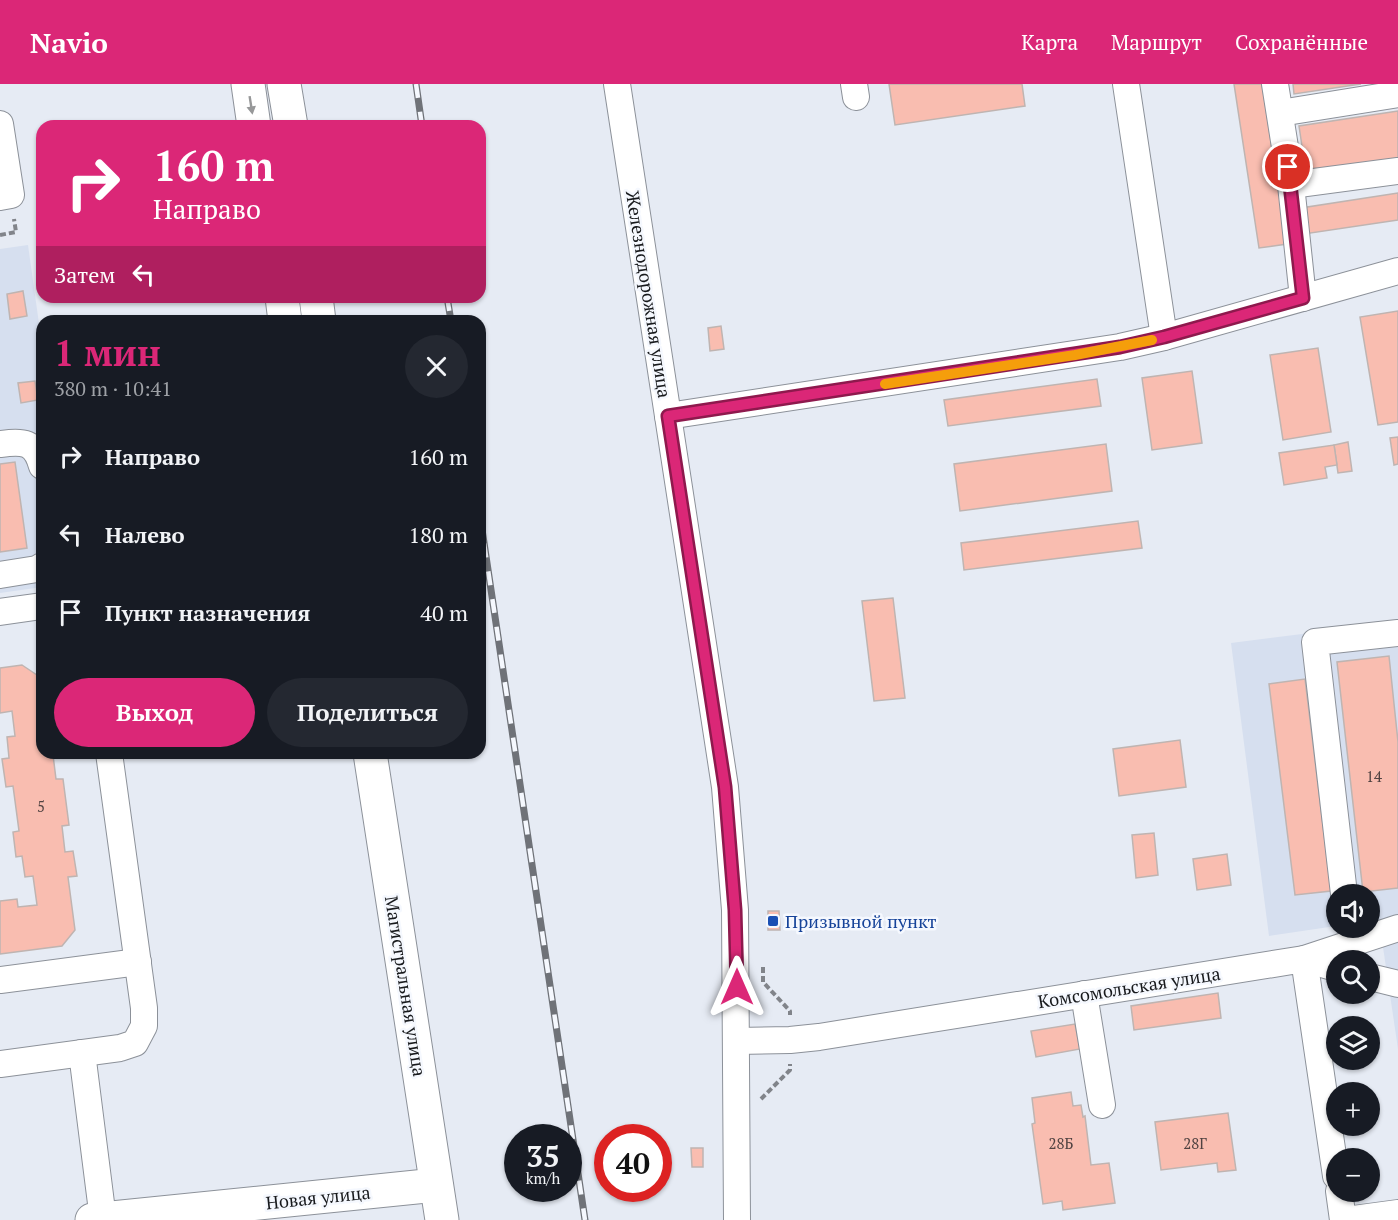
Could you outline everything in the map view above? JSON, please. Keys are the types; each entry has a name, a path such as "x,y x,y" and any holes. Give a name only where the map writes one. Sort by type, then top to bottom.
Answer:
{"main road":[{"path":"248,84 253,120"},
{"path":"284,84 290,120"},
{"path":"296,84 298,120"},
{"name":"Магистральная улица","path":"371,759 442,1220"},
{"name":"Новая улица","path":"98,1219 436,1185"}],"street":[{"name":"Железнодорожная улица","path":"617,84 725,787 735,910 737,1220"},
{"path":"1126,84 1164,337"},
{"path":"1275,84 1291,185 1303,298"},
{"path":"1280,113 1398,94"},
{"path":"0,124 11,195 0,197"},
{"path":"1291,185 1398,171"},
{"path":"668,416 1075,355 1164,337 1398,271"},
{"path":"0,444 19,442 29,445 36,452"},
{"path":"0,575 36,569"},
{"path":"0,612 36,607"},
{"path":"1343,884 1315,642 1398,633"},
{"path":"0,1064 120,1048 135,1043 144,1026 144,1008 110,759"},
{"path":"1380,931 1398,928"},
{"path":"1304,959 1343,938"},
{"path":"1304,959 1326,965"},
{"path":"1304,959 1332,1148"},
{"name":"Комсомольская улица","path":"736,1041 790,1040 819,1036 1304,959"},
{"path":"0,980 138,962"},
{"path":"1380,980 1398,984"},
{"path":"1084,994 1102,1105"},
{"path":"82,1053 98,1219"},
{"path":"1341,1202 1345,1220 1398,1213"}],"shaded area":[{"path":"28,245 38,315 36,588 0,593 0,249"},
{"path":"1398,622 1398,1049 1380,927 1380,884 1326,884 1326,927 1269,936 1231,643"}],"building":[{"path":"889,84 1022,84 1025,106 895,125"},
{"path":"1234,84 1262,84 1287,244 1259,248"},
{"path":"1293,84 1361,84 1294,94"},
{"path":"1398,111 1398,159 1306,173 1299,126"},
{"path":"1398,193 1398,220 1304,234 1301,208"},
{"path":"23,291 27,316 10,319 7,294"},
{"path":"1398,311 1398,422 1378,425 1360,317"},
{"path":"721,326 724,349 710,351 708,328"},
{"path":"1318,348 1331,432 1283,440 1270,355"},
{"path":"1192,371 1202,443 1152,450 1142,378"},
{"path":"1097,379 1101,406 948,426 944,400"},
{"path":"35,381 36,400 21,403 18,383"},
{"path":"1398,437 1398,464 1394,465 1390,438"},
{"path":"1348,442 1352,471 1338,473 1334,445"},
{"path":"1106,444 1112,491 960,511 954,464"},
{"path":"1334,445 1337,465 1325,467 1327,478 1284,485 1279,453"},
{"path":"15,462 27,548 0,552 0,464"},
{"path":"1138,521 1142,548 964,570 961,543"},
{"path":"893,598 905,698 874,701 862,601"},
{"path":"1389,656 1398,742 1398,888 1380,890 1380,884 1362,884 1337,662"},
{"path":"22,665 36,674 36,759 54,759 56,779 63,779 69,825 62,826 65,852 73,851 77,876 68,877 75,930 62,946 0,954 0,901 17,899 18,907 37,905 33,876 25,877 22,856 16,857 13,832 19,831 13,786 6,787 2,759 9,758 7,737 15,736 12,711 0,713 0,668"},
{"path":"1305,679 1330,884 1326,884 1326,892 1295,895 1269,684"},
{"path":"1180,740 1186,787 1119,796 1113,749"},
{"path":"1154,833 1158,875 1136,878 1132,835"},
{"path":"1227,854 1231,885 1197,890 1193,859"},
{"path":"768,911 779,911 780,930 768,930"},
{"path":"1218,993 1221,1018 1134,1030 1131,1006"},
{"path":"1075,1024 1080,1049 1036,1057 1031,1031"},
{"path":"1071,1092 1073,1106 1081,1105 1083,1117 1085,1116 1091,1165 1109,1163 1115,1203 1063,1210 1062,1201 1043,1204 1032,1124 1035,1123 1032,1098"},
{"path":"1228,1113 1236,1170 1218,1172 1217,1163 1161,1170 1155,1122"},
{"path":"691,1148 703,1148 703,1167 692,1167"}],"railway":[{"path":"416,84 421,120"},
{"path":"448,303 450,315"},
{"path":"486,556 585,1220"}],"slow traffic":[{"path":"885,384 1075,355 1152,340"}],"place":[{"name":"Призывной пункт","path":"773,921"}],"route":[{"path":"737,987 735,910 725,787 668,416 1120,347 1303,298 1288,167"}]}
